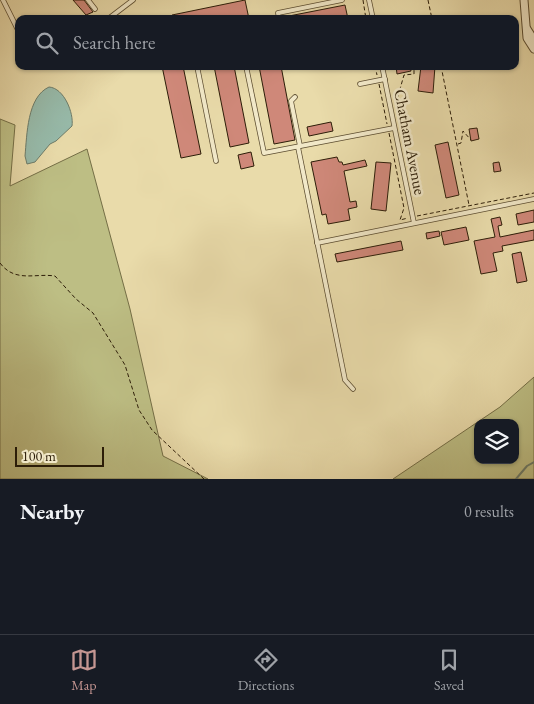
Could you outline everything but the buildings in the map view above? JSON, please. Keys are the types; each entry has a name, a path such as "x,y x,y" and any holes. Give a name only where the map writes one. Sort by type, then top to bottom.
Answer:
{"street":[{"path":"524,0 524,24 527,38 534,49"},
{"path":"524,24 534,40"}],"lane":[{"path":"3,0 15,24"},
{"path":"88,0 95,9"},
{"path":"113,15 133,0"},
{"path":"278,15 278,13 342,0"},
{"path":"369,0 371,15"},
{"path":"198,70 216,161"},
{"path":"247,70 264,153 394,128"},
{"name":"Chatham Avenue","path":"383,70 414,223"},
{"path":"360,84 385,79"},
{"path":"295,97 292,101 299,147 345,380 353,389"},
{"path":"318,243 534,199"}],"path":[{"path":"363,0 365,15"},
{"path":"428,0 431,15"},
{"path":"377,70 404,208 400,220 534,192"},
{"path":"396,103 404,75 414,74 414,70"},
{"path":"442,70 470,212"},
{"path":"457,144 461,143 464,131 471,140"},
{"path":"0,263 5,269 19,276 55,276 76,299 93,313 125,365 139,410 152,430 204,479"}],"green space":[{"path":"0,119 15,125 10,186 87,149 130,309 163,456 208,479 0,479"},
{"path":"534,377 534,479 393,479 474,424 474,464 519,464 519,419 482,419 500,407"}],"shaded area":[{"path":"49,87 59,92 67,102 70,108 72,126 50,144 35,162 27,164 25,156 32,108 36,99"}],"waterway":[{"path":"516,479 527,466 534,462"}]}
